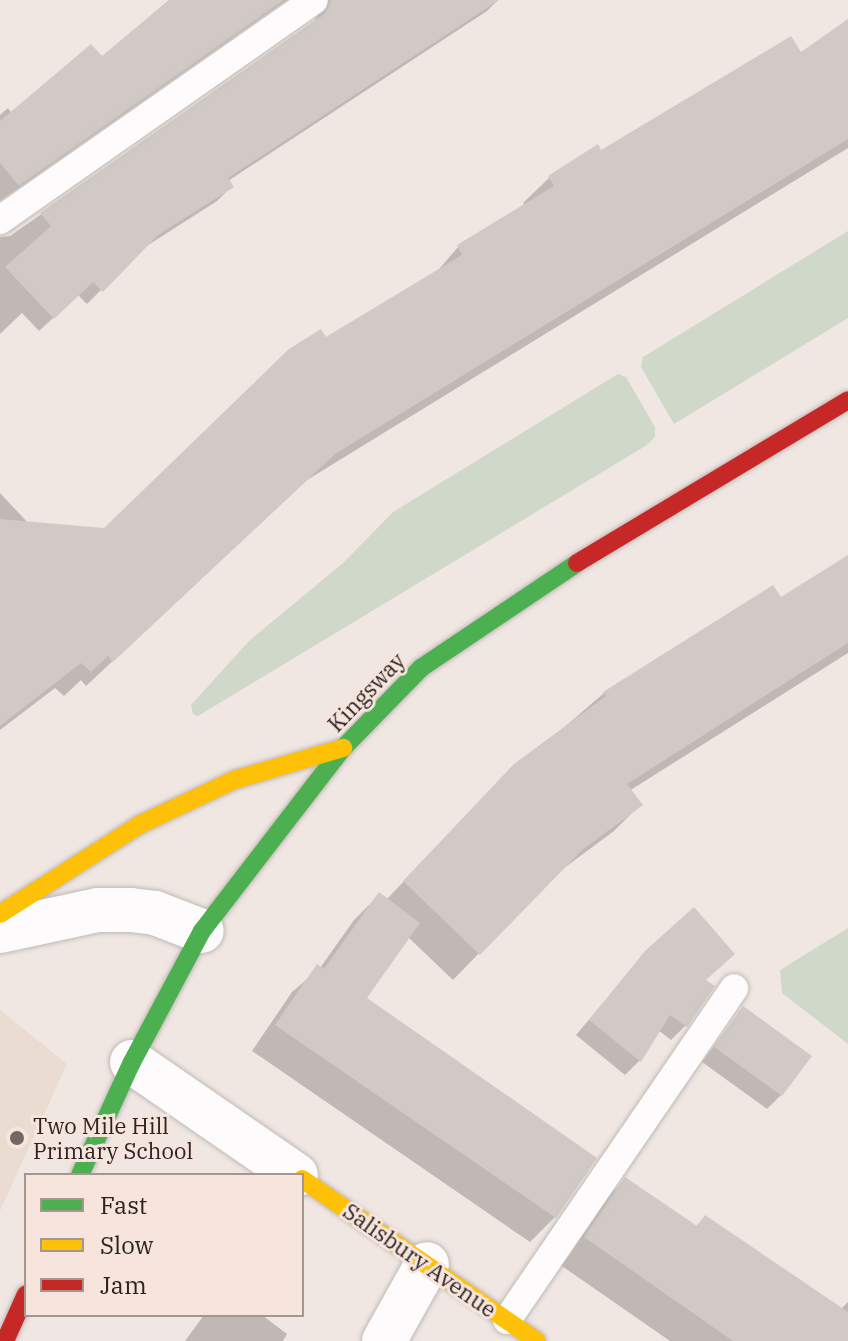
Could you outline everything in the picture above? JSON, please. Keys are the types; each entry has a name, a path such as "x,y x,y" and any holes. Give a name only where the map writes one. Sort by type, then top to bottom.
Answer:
{"street":[{"name":"Kingsway","path":"81,1173 132,1062 202,931 343,748 421,668 544,583 848,400"},
{"path":"0,914 139,825 234,780 343,748"},
{"path":"0,931 98,910 131,910 155,913 202,931"},
{"path":"132,1062 293,1173"},
{"name":"Salisbury Avenue","path":"304,1180 537,1341"},
{"path":"384,1341 427,1264"},
{"path":"5,1341 24,1298"}],"lane":[{"path":"0,220 314,0"},
{"path":"507,1320 734,988"}],"shaded area":[{"path":"848,231 848,318 674,424 641,367 643,357"},
{"path":"618,374 626,377 655,427 655,437 647,445 198,716 193,714 191,705 249,641 343,563 393,512"},
{"path":"848,928 848,1044 782,993 780,970"},
{"name":"Two Mile Hill Primary School","path":"0,1010 67,1064 0,1211"}],"building":[{"path":"169,0 284,0 19,186 0,163 0,121 91,44 102,56"},
{"path":"331,0 499,0 228,178 234,187 158,235 103,292 93,282 54,319 5,267 51,226 40,213 324,14"},
{"path":"848,19 848,139 335,454 113,662 108,656 91,672 81,663 0,726 0,519 104,528 289,349 321,329 326,337 462,255 457,245 554,186 548,176 598,144 601,150 791,36 801,52"},
{"path":"848,555 848,643 627,784 643,805 582,850 480,955 403,881 514,764 606,696 603,692 773,585 781,597"},
{"path":"379,892 420,923 367,998 597,1158 556,1218 275,1025 317,964 324,969"},
{"path":"694,907 735,954 706,980 715,986 687,1027 670,1015 641,1062 589,1020 645,951"},
{"path":"743,1006 812,1056 782,1096 714,1047"},
{"path":"625,1177 697,1226 705,1215 848,1312 848,1341 733,1341 584,1237"}],"traffic: fast":[{"path":"81,1173 132,1062 202,931 343,748 421,668 577,563"}],"traffic: slow":[{"path":"0,914 139,825 234,780 343,748"},
{"path":"304,1180 537,1341"}],"traffic: jam":[{"path":"577,563 848,400"},
{"path":"5,1341 24,1298"}],"place":[{"name":"Two Mile Hill Primary School","path":"17,1138"}]}
